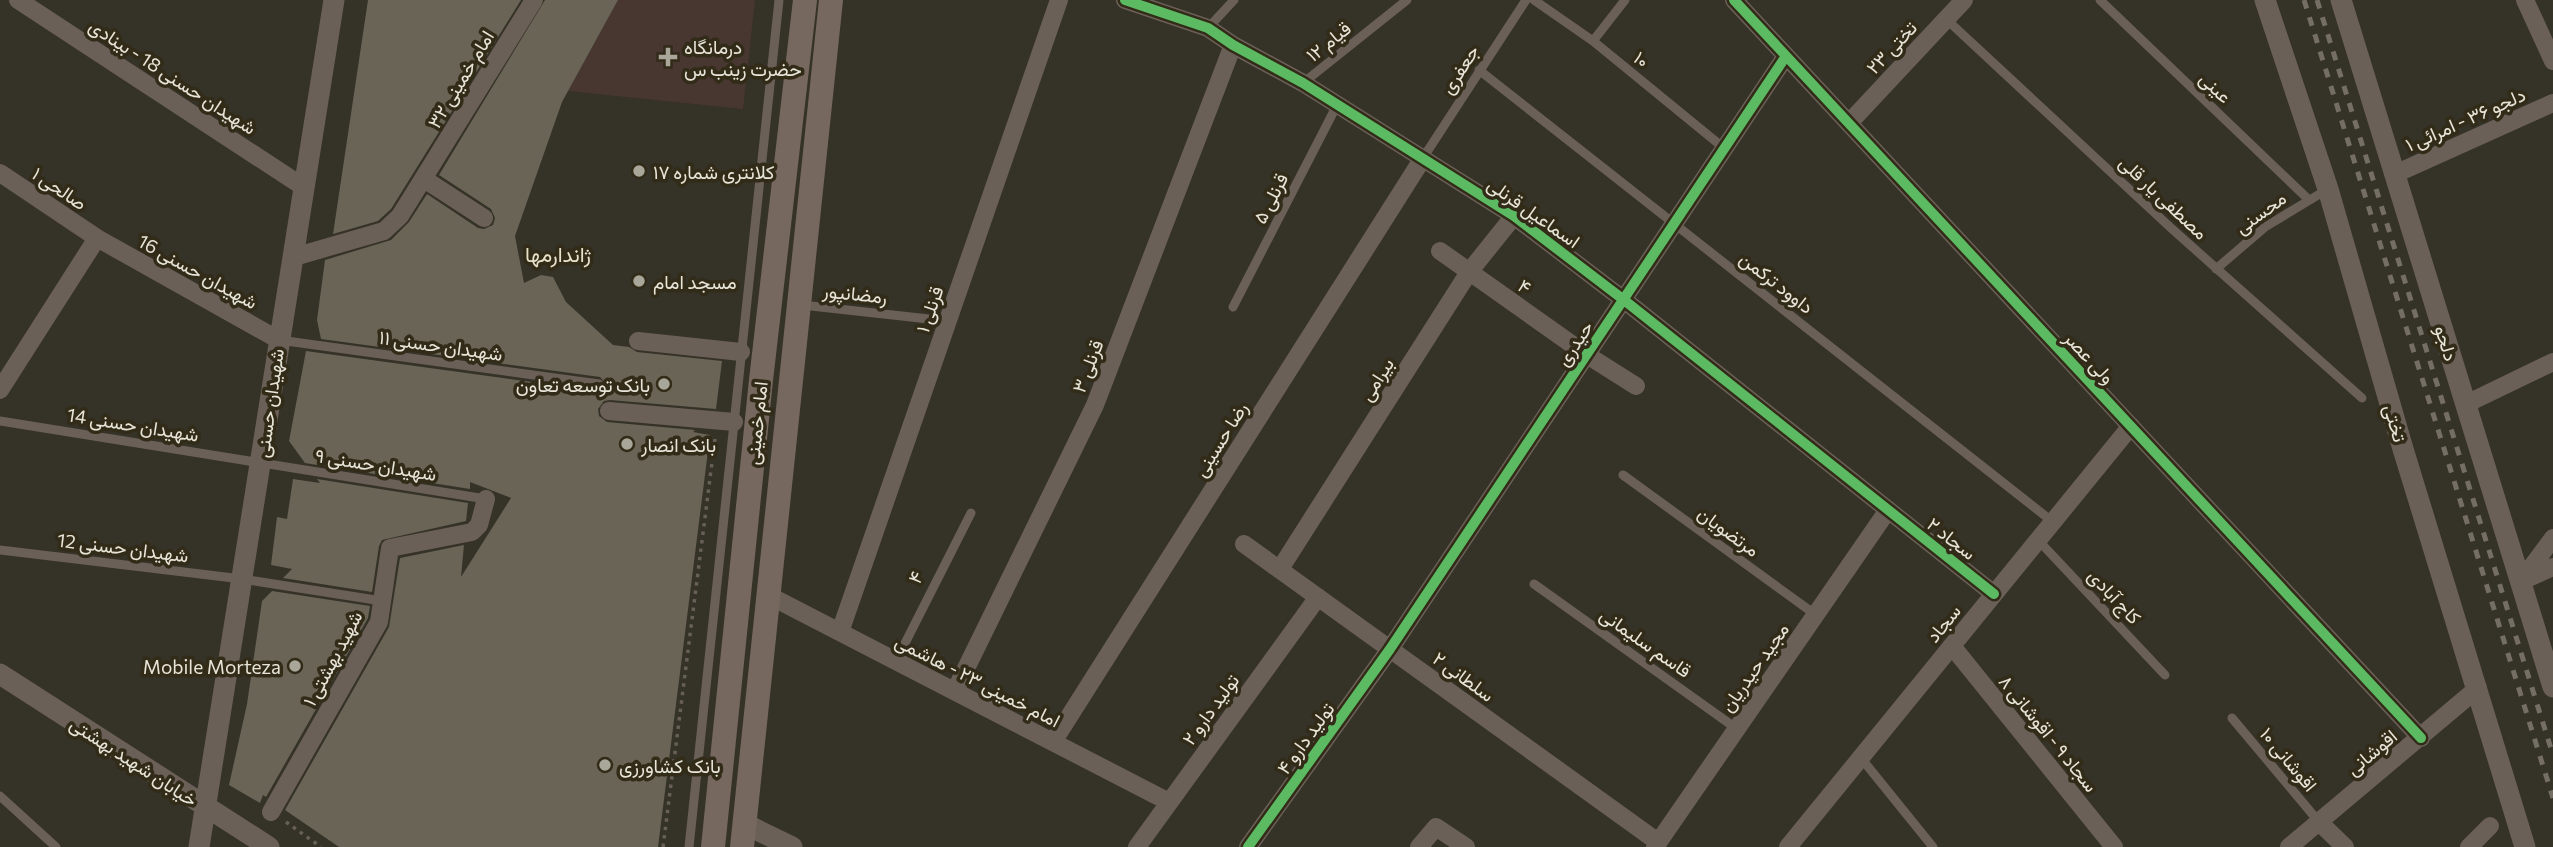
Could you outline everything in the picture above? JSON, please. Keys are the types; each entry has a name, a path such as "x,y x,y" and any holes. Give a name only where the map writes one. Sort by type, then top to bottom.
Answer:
{"main road":[{"name":"امام خمینی","path":"713,847 761,380 805,0"},
{"name":"امام خمینی","path":"744,835 831,0"}],"street":[{"name":"شهیدان حسنی 18 - بینادی","path":"18,0 305,188"},
{"name":"امام خمینی ۳۲","path":"294,257 384,232 400,216 534,0"},
{"name":"قرنلی ۱","path":"840,632 1059,0"},
{"name":"اسماعیل قرنلی","path":"1125,0 1208,28 1233,45 1303,83 1514,216 1888,510"},
{"name":"ولی عصر","path":"1734,0 2421,738"},
{"name":"تختی ۲۳","path":"1849,123 1964,0"},
{"name":"تختی","path":"2265,0 2328,189 2403,449 2525,847"},
{"name":"دلجو","path":"2341,0 2521,581 2548,654 2553,687"},
{"path":"2525,0 2553,61"},
{"name":"شهیدان حسنی","path":"200,847 305,188 331,4"},
{"name":"قرنلی ۳","path":"955,691 1095,405 1233,45"},
{"name":"حیدری","path":"1391,649 1786,56"},
{"name":"دلجو ۳۶ - امرائی ۱","path":"2395,174 2553,103"},
{"name":"رضا حسینی","path":"1053,742 1423,158"},
{"name":"صالحی ۱","path":"0,173 97,239"},
{"path":"424,180 484,218"},
{"name":"بیرامی","path":"1280,569 1469,272 1514,216"},
{"path":"3,378 97,239"},
{"name":"شهیدان حسنی 16","path":"97,239 279,340"},
{"name":"۴","path":"1440,251 1587,355 1636,386"},
{"path":"638,341 741,352"},
{"path":"2466,404 2553,362"},
{"path":"609,411 726,421"},
{"name":"سجاد","path":"1788,847 2131,426"},
{"name":"شهید بهشتی ۱","path":"271,811 379,622 390,548 472,532 479,525 486,499"},
{"name":"سجاد ۲","path":"1888,510 1994,594"},
{"name":"مجید حیدریان","path":"1657,845 1888,510"},
{"path":"2521,581 2553,538"},
{"name":"۲ سلطانی","path":"1244,544 1657,845"},
{"path":"2521,581 2553,567"},
{"name":"امام خمینی ۲۳ - هاشمی","path":"768,595 1169,802"},
{"name":"تولید دارو ۲","path":"1136,847 1318,597"},
{"name":"سجاد ۹ - اقوشانی ۸","path":"1952,646 2114,847"},
{"name":"تولید دارو ۴","path":"1248,847 1391,649"},
{"name":"خیابان شهید بهشتی","path":"0,674 269,847"},
{"name":"اقوشانی","path":"2289,847 2478,688"},
{"path":"2319,822 2345,847"},
{"path":"2469,847 2490,826"},
{"path":"1419,847 1436,827 1466,847"},
{"path":"744,835 792,847"}],"lane":[{"name":"امام خمینی","path":"689,847 726,421 741,352 779,0"},
{"path":"1208,28 1234,0"},
{"name":"۱۲ قیام","path":"1303,83 1407,0"},
{"name":"جعفری","path":"1423,158 1526,0"},
{"name":"۱۰","path":"1534,0 1592,41 1725,149"},
{"path":"1592,41 1625,0"},
{"name":"عینی","path":"2101,0 2308,199"},
{"name":"مصطفی یار قلی","path":"1946,19 2216,269 2362,398"},
{"name":"داوود ترکمن","path":"1479,70 2053,522"},
{"name":"قرنلی ۵","path":"1233,307 1337,105"},
{"name":"محسنی","path":"2216,269 2265,228 2328,189"},
{"name":"رمضانپور","path":"800,305 947,321"},
{"name":"شهیدان حسنی ۱۱","path":"279,340 599,384"},
{"name":"شهیدان حسنی 14","path":"0,421 260,463"},
{"name":"شهیدان حسنی ۹","path":"260,463 486,499"},
{"name":"مرتضویان","path":"1623,475 1816,615"},
{"name":"۴","path":"896,661 971,513"},
{"name":"کاج آبادی","path":"2039,540 2165,675"},
{"name":"شهیدان حسنی 12","path":"0,550 242,579 382,601"},
{"name":"قاسم سلیمانی","path":"1534,584 1737,729"},
{"name":"اقوشانی ۱۰","path":"2232,718 2319,822"},
{"path":"1861,758 1933,847"},
{"path":"0,796 56,847"}],"path":[{"path":"663,847 726,421"},
{"path":"271,811 321,847"}],"shaded area":[{"name":"درمانگاه حضرت زینب س","path":"618,0 755,0 743,109 568,91"}],"building":[{"path":"368,0 521,0 391,209 378,221 333,234"},
{"path":"545,0 618,0 562,102 515,236 524,283 541,275 553,277 566,302 613,345 629,347 637,352 722,361 716,409 610,400 604,401 598,409 599,416 607,422 695,430 693,432 710,435 658,847 339,847 285,810 389,627 400,558 464,545 461,577 511,498 470,482 470,489 305,463 289,441 306,351 598,391 604,389 606,384 600,377 321,339 317,320 325,260 391,240 409,222 427,194 478,228 484,229 493,225 495,218 491,209 439,175"},
{"path":"293,479 320,483 317,479 468,503 466,521 382,540 372,592 283,578 292,569 271,565 277,517 287,519"},
{"path":"272,591 370,606 368,618 266,797 263,795 260,803 229,785 247,704 262,601"}],"railway":[{"path":"2304,0 2553,798"},
{"path":"2317,0 2553,755"}],"cycle path":[{"path":"1125,0 1208,28 1233,45 1303,83 1514,216 1994,594"},
{"path":"1734,0 2421,738"},
{"path":"1248,847 1390,649 1786,56"}],"place":[{"name":"درمانگاه حضرت زینب س","path":"668,57"},
{"name":"کلانتری شماره ۱۷","path":"639,171"},
{"name":"مسجد امام","path":"639,281"},
{"name":"بانک توسعه تعاون","path":"664,384"},
{"name":"بانک انصار","path":"627,444"},
{"name":"Mobile Morteza","path":"295,666"},
{"name":"بانک کشاورزی","path":"605,765"}],"district":[{"name":"ژاندارمها","path":"558,253"}]}
